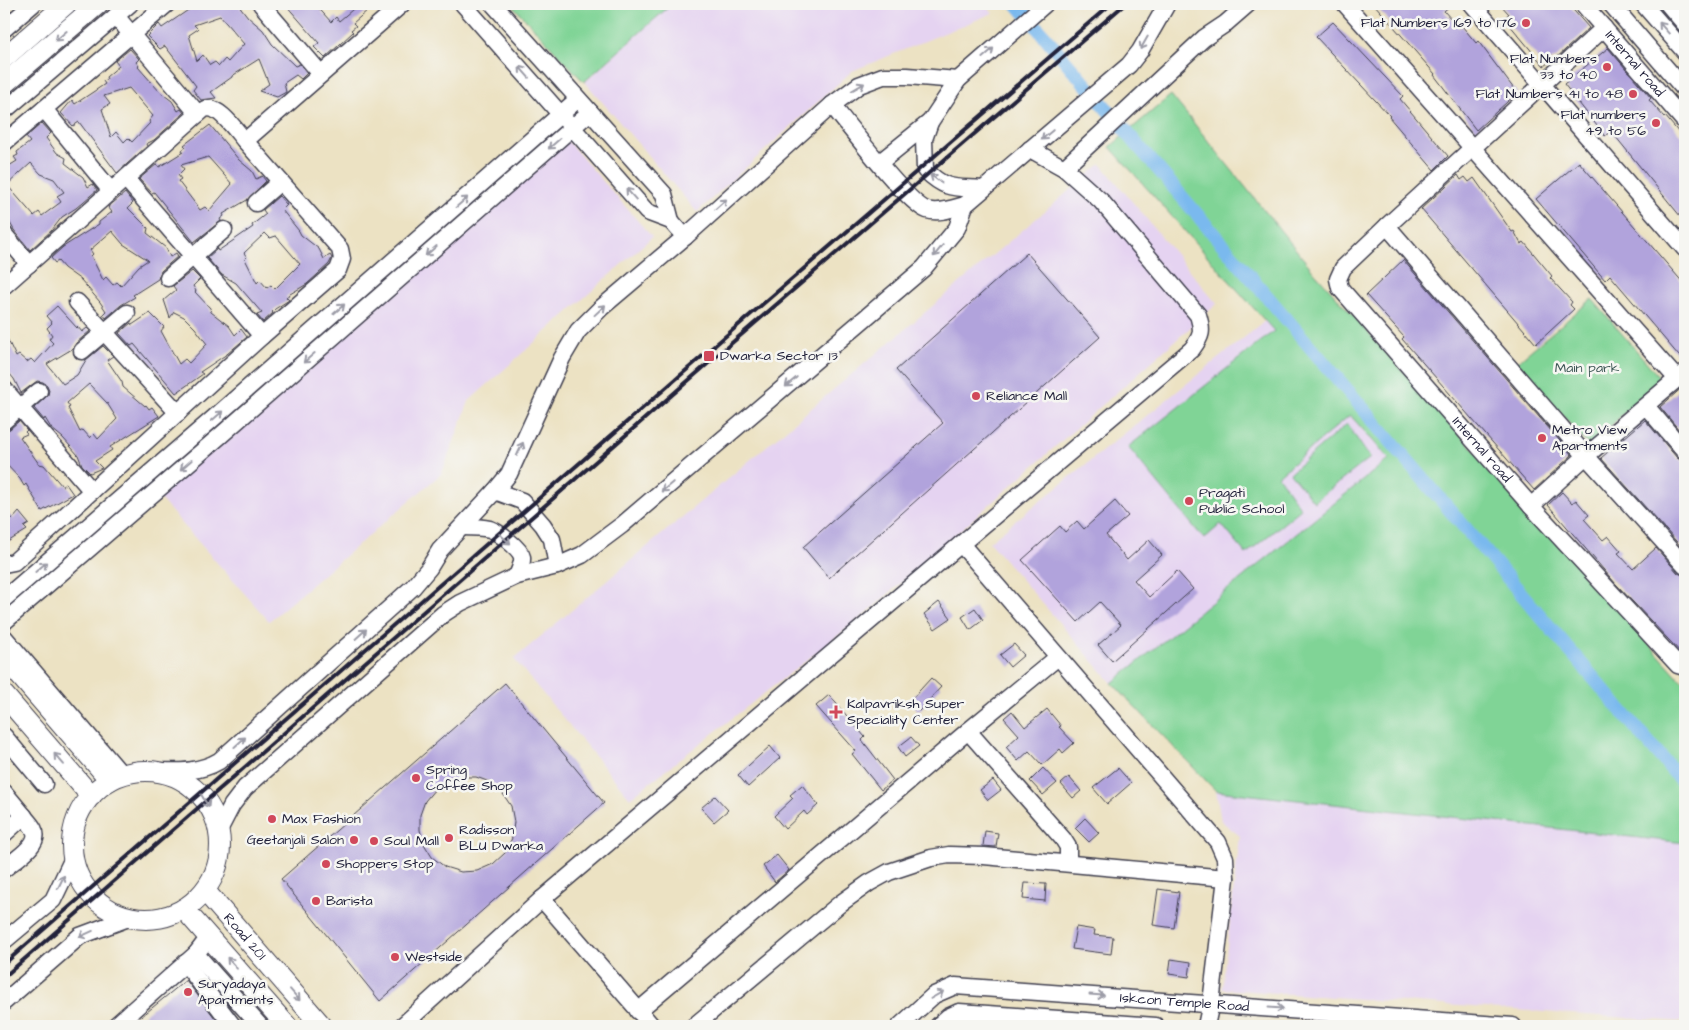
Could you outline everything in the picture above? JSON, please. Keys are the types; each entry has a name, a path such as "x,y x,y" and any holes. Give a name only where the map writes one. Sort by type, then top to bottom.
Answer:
{"main road":[{"path":"4,58 66,4"},
{"path":"4,84 98,4"},
{"path":"4,657 116,778"},
{"path":"4,695 91,796"},
{"path":"148,771 174,776 200,794 216,820 220,847 214,875 206,892 184,909 169,916 145,920 119,915 93,897 77,872 72,844 78,817 91,796 116,778 148,771"},
{"name":"Road 201","path":"206,892 322,1026"},
{"name":"Road 201","path":"184,909 287,1026"}],"street":[{"path":"4,29 33,4"},
{"path":"4,111 130,4"},
{"path":"4,143 168,4"},
{"path":"261,4 321,74"},
{"path":"245,141 402,4"},
{"path":"464,4 647,212 671,221"},
{"path":"494,4 664,194 671,221 685,237"},
{"path":"982,189 954,188 945,186 935,180 924,170 924,138 930,122 958,80 1045,4"},
{"path":"218,832 232,805 245,788 443,614 460,603 517,576 557,566 582,555 622,525 924,268 957,228 965,205 1129,65 1167,4"},
{"path":"1064,168 1204,38 1225,24 1248,4"},
{"path":"1345,4 1473,148 1681,376 1586,456 1531,506"},
{"path":"1472,4 1685,249"},
{"name":"Internal road","path":"1583,4 1685,122"},
{"path":"1611,4 1685,90"},
{"path":"1642,4 1685,52"},
{"path":"1668,4 1685,24"},
{"path":"116,16 198,114"},
{"name":"Internal road","path":"1604,28 1387,226 1343,268 1338,278 1340,288 1531,506 1678,665 1685,667"},
{"path":"148,771 208,768 413,587 429,568 440,550 463,527 509,474 562,358 578,331 600,308 685,237 832,105 859,85 882,76 958,80"},
{"path":"4,599 231,404 578,99"},
{"path":"832,105 879,163 919,205 928,210 938,211 965,205"},
{"path":"4,286 198,114 205,109 212,108 219,112 340,250 342,260 338,270 262,336 14,562 4,564"},
{"path":"44,109 111,191"},
{"path":"4,622 227,430 590,112"},
{"path":"879,163 930,122"},
{"path":"402,1026 542,899 1192,349 1200,338 1202,326 1198,315 1101,201 1064,168 1030,150"},
{"path":"126,179 262,336"},
{"path":"256,203 280,182"},
{"path":"1387,226 1586,456 1685,566"},
{"path":"168,278 224,230"},
{"path":"4,234 29,264"},
{"path":"76,302 178,413"},
{"path":"82,351 127,314"},
{"path":"4,389 92,491"},
{"path":"4,421 40,391"},
{"path":"1646,406 1685,452"},
{"path":"495,491 522,501 543,525 552,539 557,566"},
{"path":"463,527 491,530 498,533 518,550 522,557 521,567 517,576"},
{"path":"961,544 1218,842 1225,858 1226,878 1211,1004 1206,1026"},
{"path":"4,637 116,778"},
{"path":"638,1011 968,730 1058,657"},
{"path":"968,730 1063,839 1068,847 1068,863"},
{"path":"4,736 44,784"},
{"path":"4,792 24,816 36,836 33,845 4,869"},
{"path":"4,834 24,816"},
{"path":"4,941 52,900 74,856"},
{"path":"694,1026 841,903 889,872 931,858 977,856 1226,878"},
{"path":"542,899 652,1026"},
{"path":"4,1002 80,936 131,917"},
{"path":"115,1026 190,958 208,937"},
{"path":"190,958 233,1026"},
{"path":"190,958 260,1026"},
{"name":"Iskcon Temple Road","path":"900,1026 934,995 955,986 1513,1026"},
{"name":"Iskcon Temple Road","path":"938,1026 948,1017 959,1012 1156,1026"}],"shaded area":[{"path":"672,4 984,4 993,13 852,71 697,212 585,82"},
{"path":"557,129 652,237 469,401 442,473 269,621 146,483"},
{"path":"1101,164 1217,304 862,617 630,798 514,659"},
{"name":"Pragati Public School","path":"1265,321 1389,459 1112,683 989,542"},
{"path":"1216,791 1685,843 1685,1022 1222,989 1240,836 1221,821"}],"green space":[{"path":"511,4 672,4 584,82"},
{"path":"1171,95 1315,273 1682,681 1685,678 1685,843 1216,791 1112,683 1389,459 1350,415 1278,476 1301,509 1246,554 1221,524 1204,539 1128,447 1274,331 1110,147"},
{"name":"Main park","path":"1592,299 1661,379 1589,446 1517,362"},
{"path":"1347,424 1370,458 1314,502 1290,473"}],"building":[{"path":"197,4 238,4 248,17 263,30 272,44 295,66 300,64 307,73 301,79 296,75 284,83 286,92 277,97 259,91 269,84 259,59 211,92 216,98 201,100 193,90 196,86 165,46 160,49 147,36 159,24 162,28","holes":["220,16 244,44 228,62 225,59 219,66 215,62 210,65 203,55 197,61 189,35 198,29 194,25"]},
{"path":"285,4 315,4 331,22 336,17 339,21 359,4 375,4 353,23 356,26 351,30 353,32 325,58 314,47 319,43"},
{"path":"1374,4 1452,4 1444,11 1459,28 1462,26 1476,43 1478,41 1517,93 1476,130 1435,74"},
{"path":"1500,4 1568,4 1589,28 1554,60 1544,66 1504,18 1509,14"},
{"path":"1333,22 1403,96 1400,99 1448,156 1434,170 1390,116 1316,37"},
{"path":"1608,48 1651,98 1649,100 1685,140 1685,222 1611,131 1605,136 1564,84"},
{"path":"130,49 139,59 136,62 138,67 160,92 172,101 178,111 181,109 184,113 154,140 146,144 147,146 117,173 79,122 73,126 61,113 72,100 75,104 105,84 103,81 107,79 106,77 119,66 115,61","holes":["129,88 153,116 149,121 150,123 132,142 128,138 124,142 116,132 111,137 102,109 110,104 104,96"]},
{"path":"42,123 51,133 46,138 57,153 66,158 65,163 83,177 88,187 93,184 97,190 62,217 52,230 30,250 14,230 6,216 8,213 4,209 4,169 17,161 14,157 18,155 17,152 30,142 26,137","holes":["31,163 41,174 54,179 64,192 57,196 61,202 42,216 39,212 34,216 7,185"]},
{"path":"210,125 239,160 252,171 256,179 262,176 266,181 247,200 223,214 224,216 220,219 221,221 194,242 154,192 152,193 139,179 157,164 159,167 183,152 182,150 186,147 184,145","holes":["208,157 232,184 209,211 205,207 200,210 178,181 181,179 178,175 184,169 181,165"]},
{"path":"1579,162 1685,285 1685,363 1610,275 1605,280 1536,199"},
{"path":"1458,175 1461,180 1465,177 1469,182 1474,178 1512,232 1514,231 1521,244 1524,242 1552,276 1550,278 1572,302 1570,305 1574,309 1536,344 1421,209"},
{"path":"125,193 133,203 128,208 148,228 147,233 166,248 170,257 176,253 178,256 161,271 158,279 133,295 135,297 121,305 106,318 103,314 106,311 81,280 64,268 58,261 55,263 51,258 63,247 99,224 112,212 108,207","holes":["112,231 123,244 148,260 139,266 121,286 117,282 113,285 106,277 103,280 90,250"]},
{"path":"279,196 287,205 282,210 301,235 319,249 324,259 330,255 332,258 329,264 307,284 286,297 289,300 275,309 263,322 257,315 262,313 236,283 222,275 207,258 217,249 218,251 253,227 252,225 266,214 263,210","holes":["265,233 270,238 276,236 300,264 275,289 271,285 267,288 260,280 257,283 244,253"]},
{"name":"Reliance Mall","path":"1027,253 1100,337 829,578 803,547 943,423 896,370"},
{"path":"1403,260 1572,455 1534,490 1366,295"},
{"path":"192,271 200,279 193,286 195,292 210,308 211,312 229,326 235,335 241,329 247,337 227,354 200,372 203,374 176,393 134,344 131,346 119,333 131,323 132,325 150,313 164,327 161,331 179,364 185,359 189,363 207,344 184,317 174,312 170,318 164,300 176,290 173,286"},
{"path":"57,306 82,332 87,328 90,331 72,349 47,364 63,384 77,375 86,360 103,346 113,356 107,360 122,382 123,387 149,409 152,407 159,416 110,447 112,450 95,461 102,468 90,473 82,465 78,455 34,408 48,395 47,385 37,381 21,393 14,379 4,367 4,332 16,357 19,355 27,362 31,359 35,363 53,343 49,339 52,335 47,328 52,323 46,316","holes":["89,384 107,403 117,419 98,439 94,434 90,438 83,430 80,432 67,403"]},
{"path":"1685,385 1685,437 1660,407"},
{"path":"1645,420 1677,458 1685,462 1685,551 1601,458"},
{"path":"19,421 27,430 25,432 27,434 20,437 39,464 44,465 62,486 66,484 73,494 42,511 26,484 24,486 4,462 4,431 10,429"},
{"path":"1562,492 1572,503 1576,500 1589,515 1584,519 1603,540 1608,536 1621,551 1618,553 1633,569 1656,548 1678,573 1685,576 1685,657 1616,584 1548,505"},
{"path":"1115,501 1128,516 1106,535 1127,560 1149,540 1162,555 1134,580 1149,597 1177,571 1193,589 1112,661 1098,645 1121,625 1100,602 1078,622 1022,560 1060,526 1065,532 1077,521 1084,529"},
{"path":"4,509 13,519 19,512 29,524 24,527 27,530 4,544"},
{"path":"939,602 951,618 935,629 924,614"},
{"path":"975,608 983,620 970,630 962,617"},
{"path":"1014,644 1024,655 1010,667 1000,655"},
{"path":"931,678 941,687 919,711 909,702"},
{"name":"Soul Mall","path":"505,683 604,803 380,1001 281,879","holes":["462,777 476,777 490,782 501,791 511,806 514,822 512,838 505,853 493,864 477,871 461,872 445,867 432,857 424,844 420,830 420,815 425,801 435,789 447,781"]},
{"path":"829,695 865,737 862,740 893,780 881,790 852,754 856,751 816,706"},
{"path":"1047,709 1061,726 1059,727 1074,743 1063,753 1060,749 1042,765 1029,751 1018,761 1006,747 1019,735 1004,718 1012,711 1025,727"},
{"path":"911,737 919,746 905,757 898,747"},
{"path":"770,746 780,758 748,787 738,775"},
{"path":"1043,768 1057,783 1043,795 1030,781"},
{"path":"1118,768 1131,783 1107,804 1093,788"},
{"path":"1069,777 1081,791 1073,798 1061,784"},
{"path":"993,780 1001,790 988,800 980,790"},
{"path":"802,785 818,805 807,815 804,811 785,829 774,816 793,798 790,795"},
{"path":"715,796 728,810 714,822 701,808"},
{"path":"1085,818 1099,833 1089,842 1075,828"},
{"path":"985,831 998,833 996,847 983,846"},
{"path":"777,855 789,870 775,882 763,866"},
{"path":"1025,883 1046,884 1045,901 1023,899"},
{"path":"1158,889 1179,892 1174,928 1153,925"},
{"path":"1076,927 1095,930 1094,935 1113,937 1111,954 1072,949"},
{"path":"1171,959 1191,962 1189,977 1169,974"},
{"name":"Suryadaya Apartments","path":"186,980 221,1026 130,1026"}],"waterway":[{"path":"1017,4 1685,785"}],"railway":[{"path":"4,964 706,353 1111,4"},
{"path":"4,977 712,360 1125,4"}],"place":[{"name":"Flat Numbers 169 to 176","path":"1526,23"},
{"name":"Flat Numbers 33 to 40","path":"1607,67"},
{"name":"Flat Numbers 41 to 48","path":"1633,94"},
{"name":"Flat numbers 49 to 56","path":"1656,123"},
{"name":"Dwarka Sector 13","path":"709,356"},
{"name":"Reliance Mall","path":"976,396"},
{"name":"Metro View Apartments","path":"1542,438"},
{"name":"Pragati Public School","path":"1189,501"},
{"name":"Kalpavriksh Super Speciality Center","path":"836,712"},
{"name":"Spring Coffee Shop","path":"416,778"},
{"name":"Max Fashion","path":"272,819"},
{"name":"Radisson BLU Dwarka","path":"449,838"},
{"name":"Geetanjali Salon","path":"354,840"},
{"name":"Soul Mall","path":"374,841"},
{"name":"Shoppers Stop","path":"326,864"},
{"name":"Barista","path":"316,901"},
{"name":"Westside","path":"395,957"},
{"name":"Suryadaya Apartments","path":"188,992"}]}
